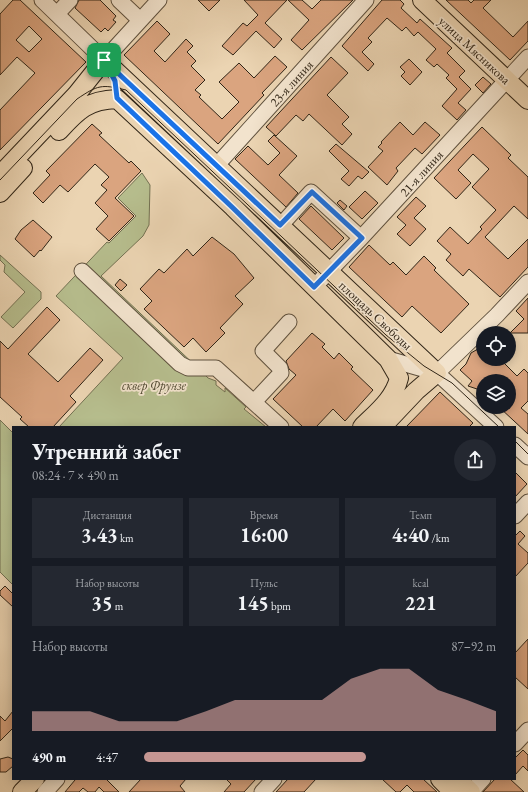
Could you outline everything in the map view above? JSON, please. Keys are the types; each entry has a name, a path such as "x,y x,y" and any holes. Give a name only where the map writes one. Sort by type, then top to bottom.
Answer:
{"main road":[{"name":"улица Мясникова","path":"422,0 528,100"},
{"name":"площадь Свободы","path":"104,60 437,373"},
{"path":"0,175 76,95 104,60 115,81 117,98 100,100 89,104 72,117 0,193"},
{"name":"площадь Свободы","path":"117,98 233,208 388,359 399,378 391,397 363,426"},
{"path":"383,426 420,387 437,373"},
{"path":"441,780 453,792"},
{"path":"458,780 471,792"}],"street":[{"path":"42,0 104,60 159,0"},
{"path":"57,14 70,0"},
{"path":"119,0 140,20"},
{"name":"23-я линия","path":"217,165 366,0"},
{"name":"21-я линия","path":"314,287 362,238 528,57"},
{"path":"280,225 312,192 362,238"},
{"path":"82,271 180,364 188,368 216,368 280,426"},
{"path":"437,373 497,315 528,282"},
{"path":"254,402 281,373 280,368 263,351 289,322"},
{"path":"388,359 437,373 495,426"},
{"path":"516,445 528,457"},
{"path":"516,515 528,502"},
{"path":"516,743 528,730"},
{"path":"32,789 54,780"},
{"path":"262,792 273,780"},
{"path":"471,792 482,780"}],"green space":[{"name":"сквер Фрунзе","path":"142,173 150,185 149,225 143,236 101,276 208,378 216,381 216,385 225,392 225,388 246,407 244,409 265,426 60,426 123,358 56,296 107,242 109,243 136,216 118,198"},
{"path":"0,255 41,292 41,299 13,328 1,317 25,292 4,272 5,265 0,260"},
{"path":"0,420 12,432 12,584 0,572"}],"building":[{"path":"13,0 20,0 86,62 0,150 0,110 35,73 17,57 0,75 0,14","holes":["29,26 42,39 29,52 16,40"]},
{"path":"79,0 100,0 116,16 113,20 116,22 108,31 105,28 101,32 75,8"},
{"path":"198,0 220,0 209,11"},
{"path":"244,0 287,0 265,23 282,39 274,48 256,31 233,55 222,46 243,23 247,26 258,15"},
{"path":"288,0 302,0 312,9 321,0 353,0 302,50 291,40 309,20"},
{"path":"382,0 400,0 404,4 401,8 417,23 420,19 452,48 447,53 465,71 459,77 471,89 458,103 466,110 457,120 442,106 457,89 446,78 449,75 437,64 434,67 426,60 436,49 418,32 414,36 406,27 402,31 387,18 368,38 372,42 362,52 374,64 368,71 342,46"},
{"path":"446,0 468,0 471,3 474,0 491,0 483,8 513,37 528,21 528,41 510,60"},
{"path":"157,21 170,34 154,51 165,62 186,39 193,46 187,52 196,61 191,66 205,80 195,90 201,95 199,97 222,119 239,102 219,82 239,63 254,78 275,56 287,67 262,93 264,95 218,144 124,55"},
{"path":"331,57 348,73 327,95 349,117 342,124 352,134 342,145 309,114 303,121 296,115 276,136 266,127"},
{"path":"409,59 422,72 410,85 401,76 405,72 400,67"},
{"path":"483,77 491,84 483,93 475,85"},
{"path":"400,122 413,135 425,122 440,135 422,154 415,148 396,168 398,171 387,185 368,167 383,151 378,147 382,143 381,142"},
{"path":"92,124 102,133 99,135 129,163 131,161 141,171 115,198 134,216 109,241 96,229 108,216 95,203 107,190 101,185 109,177 95,164 68,192 60,185 43,203 33,193 50,175 46,171"},
{"path":"482,127 511,155 508,158 528,177 528,219 514,206 485,237 508,259 528,239 528,267 500,297 469,269 463,276 446,260 451,254 437,241 450,227 468,244 482,229 480,227 496,210 472,187 489,169 473,154 458,170 471,183 456,199 434,178"},
{"path":"274,135 297,156 279,175 298,193 286,207 235,159 248,146 268,165 280,153 268,141"},
{"path":"336,144 369,172 362,179 358,176 349,186 341,179 349,171 329,151"},
{"path":"365,191 378,203 362,219 349,207"},
{"path":"416,197 426,206 414,218 426,229 410,246 397,234 406,225 397,217"},
{"path":"340,200 347,206 344,210 337,203"},
{"path":"311,206 344,238 332,250 299,219"},
{"path":"33,220 52,237 34,257 15,239 21,230"},
{"path":"212,237 234,254 254,278 235,296 243,304 220,328 225,333 206,352 193,338 184,347 144,309 152,301 140,289 159,269 164,273 187,249 193,256"},
{"path":"369,245 390,265 393,262 406,275 424,256 436,268 434,270 469,304 441,333 412,306 402,317 349,267"},
{"path":"120,279 127,285 121,291 115,285"},
{"path":"528,298 528,333 516,333 516,327 524,319 516,311"},
{"path":"47,307 60,320 28,354 58,382 90,348 103,360 70,396 76,402 54,426 28,426 20,419 22,417 0,397 0,341 8,349"},
{"path":"312,333 325,344 322,347 334,359 339,353 353,367 351,369 373,390 345,421 333,409 317,426 302,426 273,399 296,375 289,369 286,361"},
{"path":"476,350 476,366 507,366 515,374 476,374 476,389 468,386 472,381 460,370 466,364 471,353"},
{"path":"524,369 528,373 528,401 521,408 528,414 528,434 507,414 516,414 516,375 517,376"},
{"path":"440,392 473,423 470,426 407,426"},
{"path":"516,473 527,484 516,496"},
{"path":"520,531 525,536 518,544 528,553 528,563 516,576 516,535"},
{"path":"5,586 12,593 12,606 0,595 0,591"},
{"path":"528,639 528,689 516,678 516,652"},
{"path":"12,712 12,729 0,741 0,716 5,721"},
{"path":"523,750 528,755 528,771 523,766 516,774 516,757"},
{"path":"8,757 12,759 12,767 6,772 0,772 0,759"},
{"path":"75,780 107,780 119,792 104,792 99,787 95,792 88,792 83,788 79,792 65,792"},
{"path":"140,780 185,780 180,786 185,792 129,792"},
{"path":"227,780 255,780 244,792 224,792 231,784"},
{"path":"287,780 315,780 304,792 276,792"},
{"path":"383,780 424,780 437,792 414,792 407,785 400,792 396,792"},
{"path":"494,780 511,780 524,792 483,792"}],"tram line":[{"path":"0,180 77,99 95,88 100,87 111,87 126,90 386,335 424,366 452,383 498,426"},
{"path":"516,442 528,454"}],"route":[{"path":"104,60 280,225 312,192 362,238 314,287 117,98 115,81 104,60"}]}
